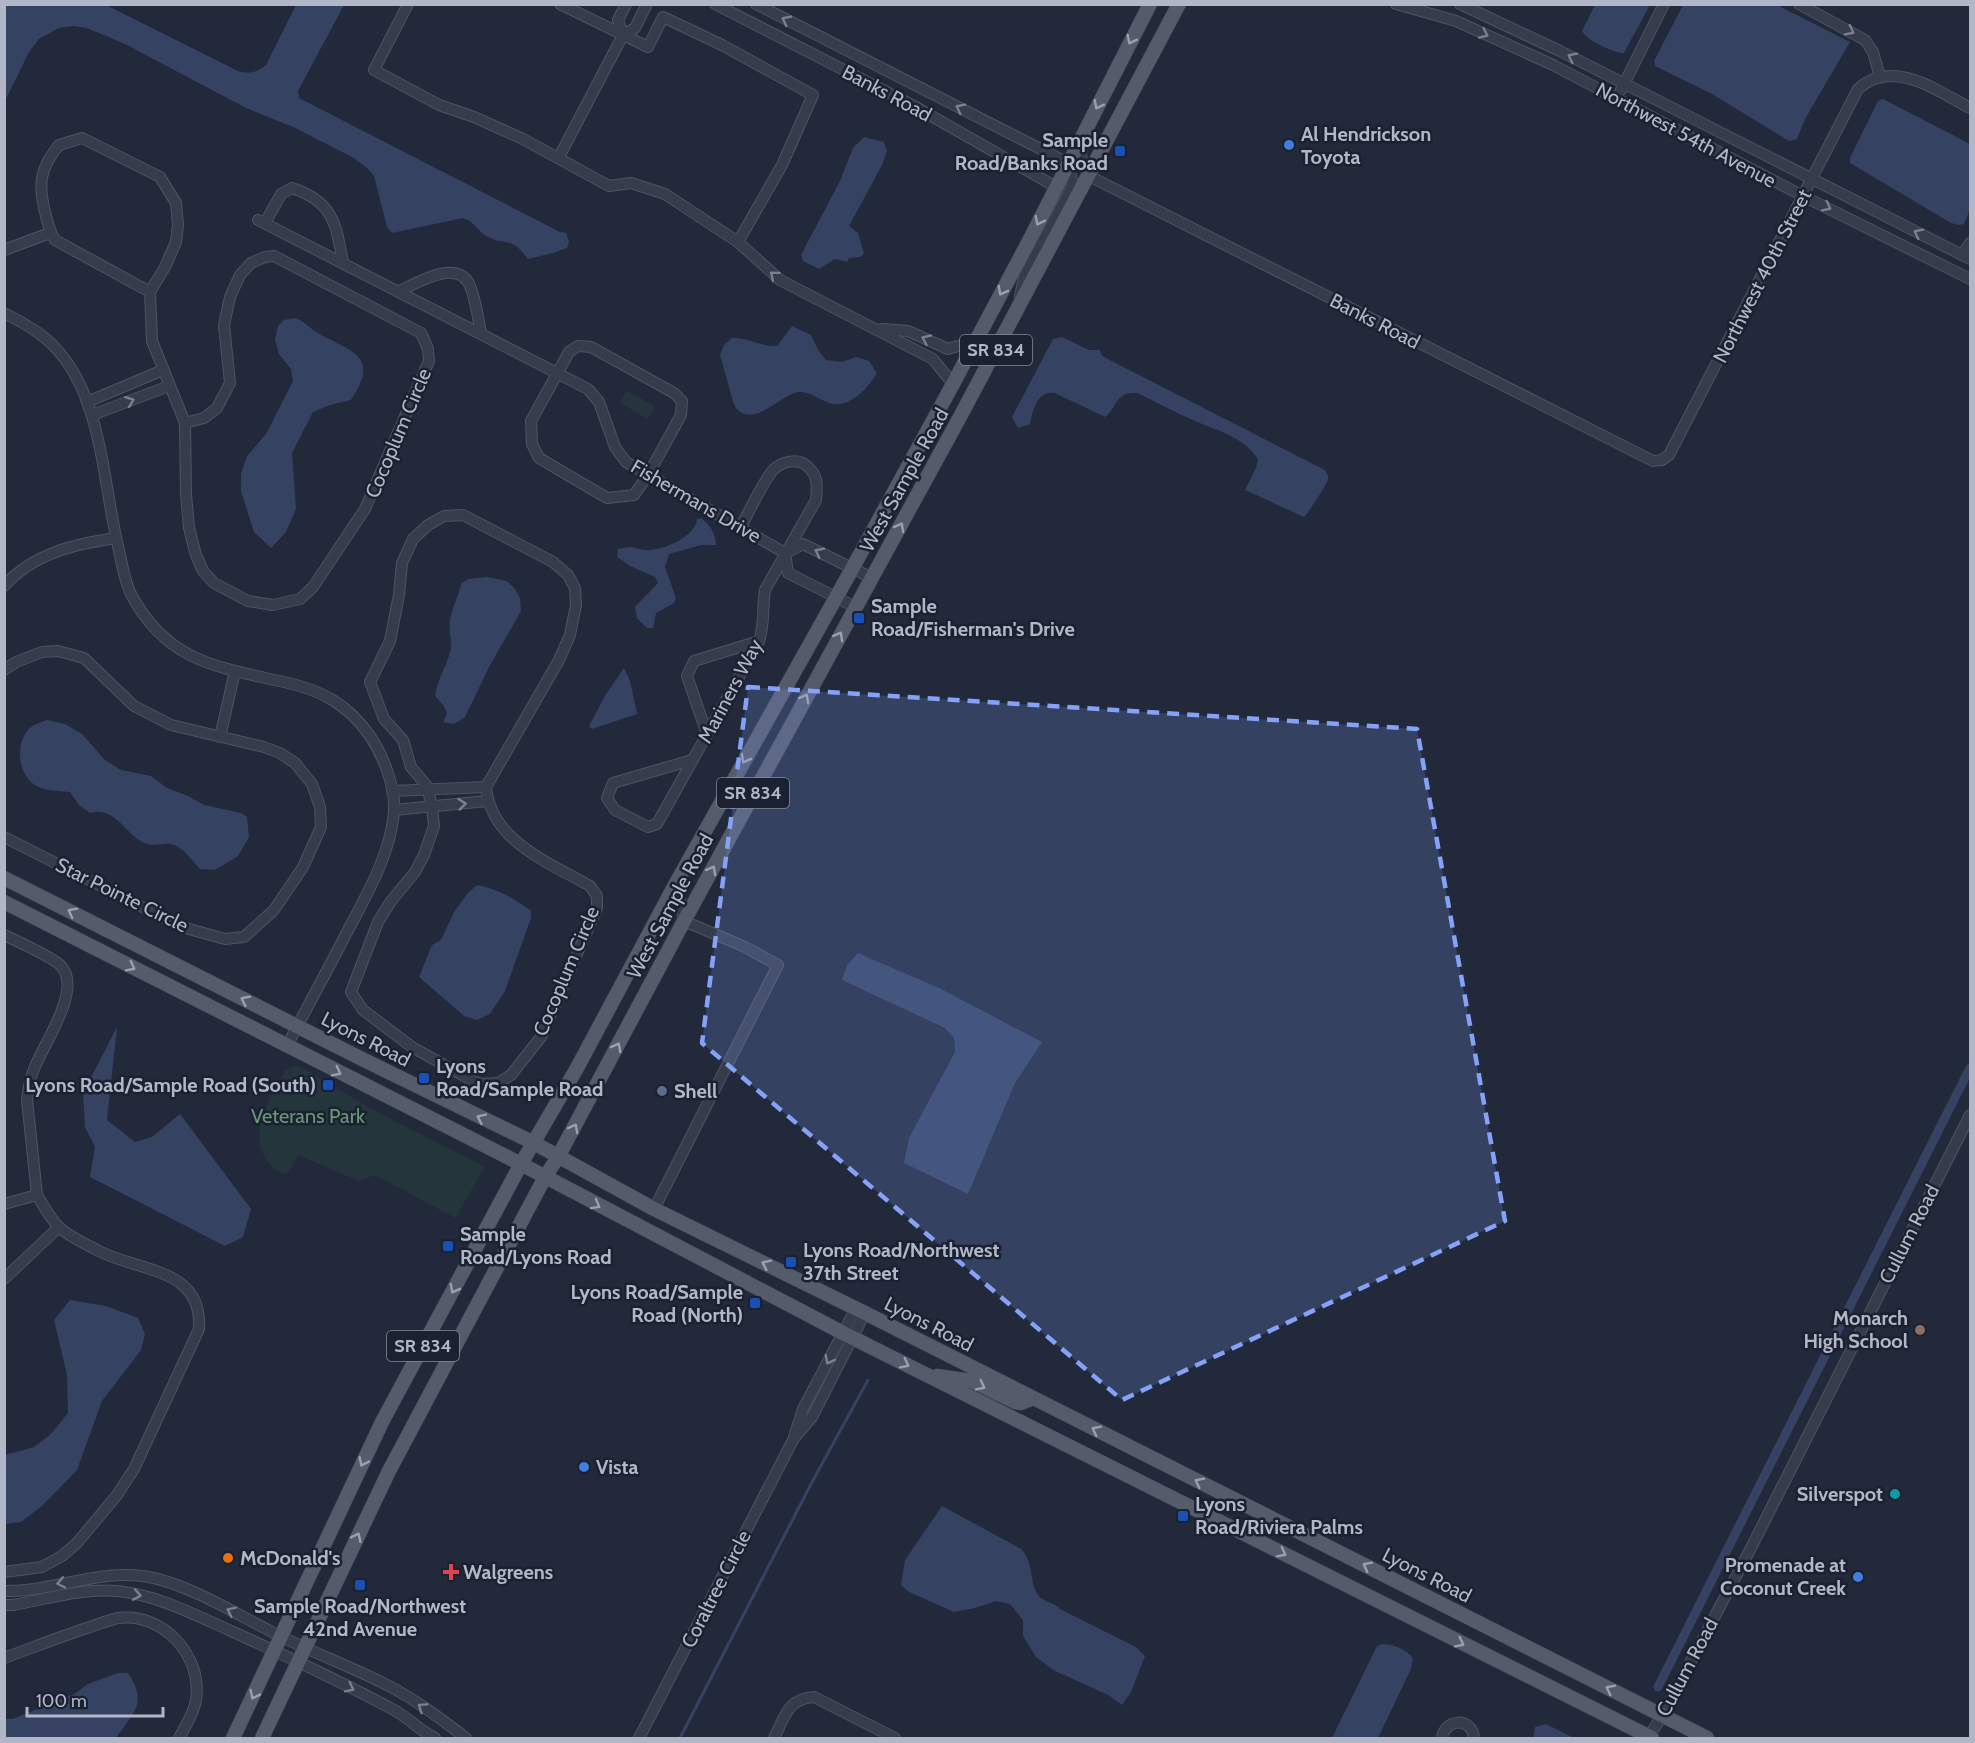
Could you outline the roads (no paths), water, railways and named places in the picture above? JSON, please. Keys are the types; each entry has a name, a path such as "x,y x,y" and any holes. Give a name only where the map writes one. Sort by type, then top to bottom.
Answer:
{"main road":[{"name":"West Sample Road","path":"233,1738 382,1422 521,1164 577,1068 676,883 953,384 1150,4"},
{"name":"West Sample Road","path":"262,1738 389,1471 545,1177 558,1157 1017,311 1179,4"},
{"name":"Lyons Road","path":"4,878 297,1027 534,1143 654,1209 1707,1738"},
{"path":"4,902 521,1164 926,1375 1648,1738"},
{"path":"926,1375 972,1381 1015,1402 1028,1402 1033,1398"},
{"path":"1408,1616 1420,1592"}],"street":[{"path":"408,4 374,70 439,105 474,117 559,158 609,186 631,183 665,194 738,242 780,280 933,359 953,384"},
{"path":"560,4 648,47 663,17 722,45 813,95 782,165 738,242"},
{"path":"623,35 618,20 626,4"},
{"path":"559,158 623,35 635,28 647,4"},
{"name":"Banks Road","path":"716,4 914,106 1056,187"},
{"name":"Banks Road","path":"756,4 1068,164"},
{"name":"Northwest 54th Avenue","path":"1396,4 1456,21 1553,65 1803,196 1971,279"},
{"name":"Northwest 54th Avenue","path":"1460,4 1506,24 1966,257"},
{"path":"1617,98 1664,4"},
{"path":"1799,4 1865,40 1873,52 1880,76 1906,77 1971,108"},
{"name":"Northwest 40th Street","path":"1662,460 1669,455 1858,89 1866,82 1880,76"},
{"path":"1083,134 1081,157 1089,176"},
{"path":"82,138 160,177 176,203 178,225 176,242 169,259 150,292 55,240 50,233 40,196 40,180 59,145 82,138"},
{"path":"1017,311 1024,278 1074,185 1068,164"},
{"name":"Banks Road","path":"1089,176 1653,461 1662,460"},
{"name":"Fishermans Drive","path":"343,263 337,232 328,210 319,200 292,188 281,194 261,221 588,389 599,402 615,447 626,462 785,553"},
{"path":"4,250 50,233"},
{"path":"1966,257 1971,243"},
{"name":"Cocoplum Circle","path":"150,292 152,341 185,423 186,494 189,528 196,555 203,571 214,583 248,601 273,605 300,599 313,587 365,509 429,361 428,349 422,333 274,256 265,257 251,263 240,275 230,297 224,325 230,383 217,408 204,418 185,423"},
{"path":"399,291 442,273 462,276 470,284 481,333"},
{"path":"4,312 46,339 73,371 92,415 116,538 130,592 141,612 157,633 176,648 198,660 235,671 304,686 325,694 346,709 363,726 378,748 392,791 394,810 386,853 287,1046"},
{"path":"876,328 908,331 948,349 975,341"},
{"path":"578,346 591,347 674,393 682,401 681,415 648,475 634,495 607,498 539,458 532,444 531,421 557,372 569,352 578,346"},
{"path":"87,402 163,370"},
{"path":"92,415 169,386"},
{"name":"Mariners Way","path":"692,760 613,783 608,798 615,810 639,823 648,827 657,824 759,641 763,629 765,590 816,500 818,485 816,474 804,463 789,461 774,469 740,528"},
{"name":"Cocoplum Circle","path":"463,515 553,562 568,575 575,588 576,605 570,635 559,660 486,787 487,801 506,833 518,844 590,886 597,896 597,908 541,1037 511,1075 498,1083 482,1084 412,1047 363,1010 351,992 378,921 415,872 424,855 434,826 427,786 411,767 403,740 384,719 370,682 393,631 402,563 413,539 428,525 444,516 463,515"},
{"path":"4,586 29,565 54,551 82,543 116,538"},
{"path":"855,607 788,573 785,553 803,544 872,578"},
{"path":"707,734 687,676 694,661 759,641"},
{"name":"Star Pointe Circle","path":"4,670 16,662 42,652 58,651 84,658 134,706 171,725 264,747 295,763 312,784 320,807 321,826 303,867 274,910 244,938 225,939 182,927 4,837"},
{"path":"220,736 235,671"},
{"path":"392,791 486,787"},
{"path":"394,810 487,801"},
{"path":"654,1209 778,964 684,921 676,883"},
{"path":"4,935 61,966 67,974 69,985 66,999 28,1086 27,1100 37,1196 59,1227 103,1253 171,1276 186,1287 196,1300 200,1318 199,1329 134,1469 117,1495 77,1543 62,1556 42,1567 4,1572"},
{"name":"Cullum Road","path":"1648,1738 1662,1716 1757,1536 1971,1115"},
{"path":"4,1204 37,1196"},
{"path":"4,1279 59,1227"},
{"name":"Coraltree Circle","path":"639,1738 793,1440 812,1417 860,1311"},
{"path":"4,1591 35,1589 92,1577 117,1575 149,1577 180,1586 281,1637 386,1684 423,1706 466,1738"},
{"path":"4,1605 90,1591 116,1591 146,1596 171,1604 275,1651 396,1711 421,1731 435,1738"},
{"path":"4,1658 116,1618 132,1617 151,1623 169,1633 182,1644 191,1664 196,1700 179,1738"},
{"path":"774,1738 791,1705 802,1698 814,1697 895,1738"},
{"path":"1442,1738 1450,1724 1460,1722 1469,1726 1474,1738"}],"water":[{"path":"5,4 106,5 240,72 248,73 266,65 296,5 344,5 298,91 299,98 560,232 566,233 569,242 567,248 528,259 517,247 486,236 470,221 463,218 392,233 387,227 374,176 352,157 293,127 246,108 123,43 87,28 73,26 59,28 39,39 29,52 5,101"},
{"path":"1595,5 1650,5 1624,53 1601,46 1582,31"},
{"path":"1683,5 1777,5 1850,42 1805,119 1797,139 1789,141 1712,94 1655,66 1654,61"},
{"path":"1883,99 1970,144 1970,209 1964,224 1951,223 1850,163 1850,158 1878,101"},
{"path":"864,137 884,142 887,151 882,165 849,226 858,233 864,254 860,257 849,258 847,262 835,259 819,269 803,261 801,255 840,181 853,148"},
{"path":"294,318 351,351 362,364 363,373 360,385 351,400 313,412 292,453 296,509 286,532 271,548 254,532 241,491 241,474 247,456 266,434 293,381 291,369 279,354 275,339 278,326 284,320"},
{"path":"792,326 811,335 826,360 842,362 856,357 869,361 877,373 863,391 851,401 844,403 829,403 808,393 799,392 787,396 756,414 748,415 740,412 734,405 720,355 724,345 732,338 738,338 777,346"},
{"path":"1062,337 1089,350 1100,350 1102,356 1325,470 1328,478 1325,486 1304,517 1245,490 1258,459 1252,451 1237,439 1137,393 1120,397 1105,417 1055,393 1049,393 1037,402 1030,424 1018,428 1012,417 1053,339"},
{"path":"701,518 712,530 716,545 701,545 669,554 665,567 676,598 674,603 656,613 653,628 647,628 637,618 635,607 658,583 655,577 630,566 617,557 618,549 631,547 653,550 661,548 685,537 695,526 697,519"},
{"path":"487,577 507,581 515,589 520,598 521,611 489,667 465,717 454,724 443,722 447,714 444,706 435,696 450,652 450,619 462,583 468,579"},
{"path":"624,668 630,681 637,714 592,729 589,726 606,694"},
{"path":"47,720 65,724 82,734 105,760 121,770 151,776 167,788 204,805 241,813 247,817 249,837 238,856 215,870 200,869 179,848 171,844 147,844 133,836 107,814 90,813 79,805 70,792 44,789 33,784 27,778 20,761 21,743 30,728"},
{"path":"477,885 519,902 531,911 531,918 505,991 490,1014 477,1020 464,1016 419,977 432,945 441,940 454,912"},
{"path":"858,953 941,989 1042,1042 1015,1083 968,1194 904,1163 909,1138 955,1052 954,1038 945,1028 842,980 847,965"},
{"path":"117,1027 107,1120 135,1142 152,1137 180,1114 251,1209 243,1237 225,1246 90,1177 95,1147 85,1127 83,1093"},
{"path":"70,1300 106,1306 138,1318 145,1334 141,1350 102,1401 77,1470 42,1506 21,1522 5,1524 5,1455 34,1447 51,1434 68,1413 67,1375 54,1320"},
{"path":"942,1506 1021,1549 1030,1565 1037,1593 1042,1599 1136,1647 1145,1656 1131,1692 1122,1705 1108,1695 1053,1670 1036,1657 1023,1636 1023,1620 1010,1604 996,1601 954,1612 909,1592 901,1585 905,1560"},
{"path":"1382,1644 1399,1648 1413,1658 1411,1669 1378,1738 1332,1738 1377,1646"},
{"path":"118,1673 128,1673 134,1683 138,1700 133,1714 116,1738 5,1738 5,1719 13,1719 76,1693 88,1684"},
{"path":"1546,1724 1574,1738 1533,1738 1535,1727"}],"waterway":[{"path":"1658,1687 1970,1068"},
{"path":"680,1738 811,1484 868,1380"}],"place":[{"name":"Al Hendrickson Toyota","path":"1289,145"},
{"name":"Sample Road/Banks Road","path":"1120,151"},
{"name":"Sample Road/Fisherman's Drive","path":"859,618"},
{"name":"Lyons Road/Sample Road","path":"424,1078"},
{"name":"Lyons Road/Sample Road (South)","path":"328,1085"},
{"name":"Shell","path":"662,1091"},
{"name":"Sample Road/Lyons Road","path":"448,1246"},
{"name":"Lyons Road/Northwest 37th Street","path":"791,1262"},
{"name":"Lyons Road/Sample Road (North)","path":"755,1303"},
{"name":"Monarch High School","path":"1920,1330"},
{"name":"Vista","path":"584,1467"},
{"name":"Silverspot","path":"1895,1494"},
{"name":"Lyons Road/Riviera Palms","path":"1183,1516"},
{"name":"McDonald's","path":"228,1558"},
{"name":"Walgreens","path":"451,1572"},
{"name":"Promenade at Coconut Creek","path":"1858,1577"},
{"name":"Sample Road/Northwest 42nd Avenue","path":"360,1585"}],"park label":[{"name":"Veterans Park","path":"308,1116"}]}
